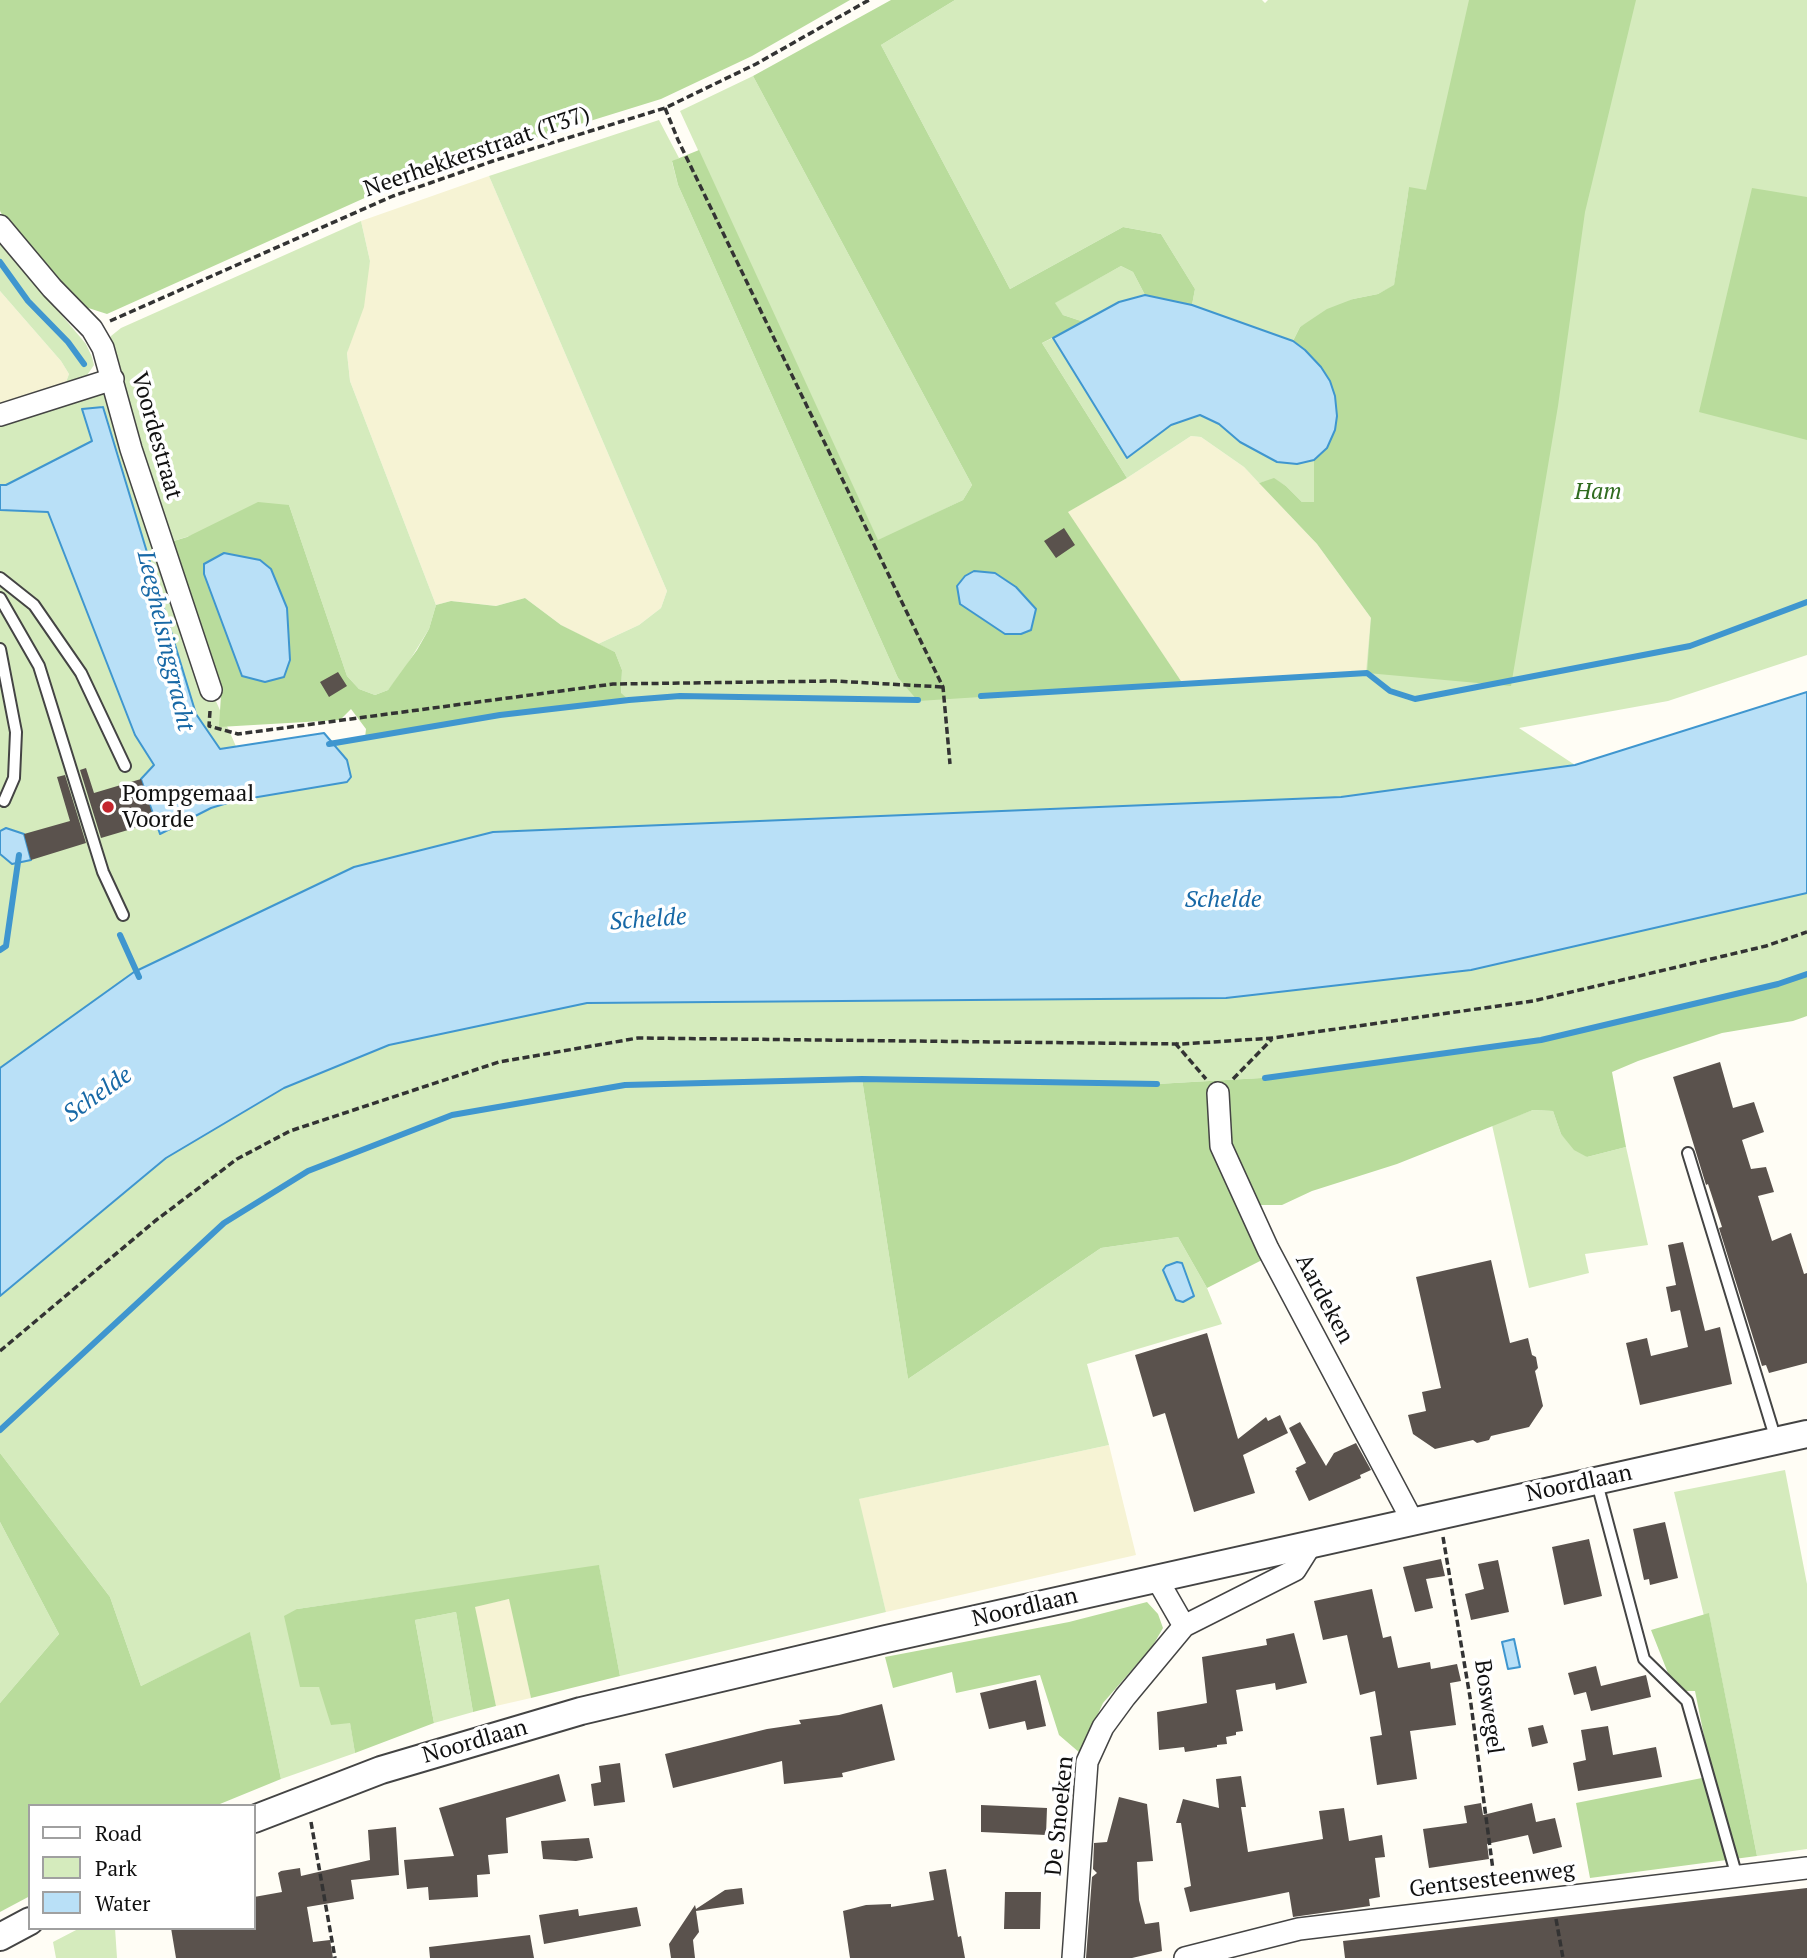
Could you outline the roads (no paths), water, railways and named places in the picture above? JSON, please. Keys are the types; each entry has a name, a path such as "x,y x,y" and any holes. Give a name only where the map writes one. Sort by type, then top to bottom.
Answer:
{"street":[{"name":"Voordestraat","path":"0,226 52,288 92,329 103,348 131,449 211,690"},
{"path":"0,415 113,379"},
{"name":"Aardeken","path":"1218,1093 1221,1146 1268,1249 1412,1520"},
{"name":"Noordlaan","path":"256,1818 381,1770 581,1711 1412,1520 1807,1434"},
{"name":"De Snoeken","path":"1073,1958 1087,1762 1103,1727 1184,1626 1295,1570 1312,1543"},
{"path":"1157,1579 1184,1626"},
{"name":"Gentsesteenweg","path":"1185,1958 1299,1929 1807,1868"},
{"path":"0,1937 28,1921"}],"lane":[{"path":"0,578 34,605 81,673 125,766"},
{"path":"0,598 39,666 103,872 123,915"},
{"path":"0,649 16,732 14,778 4,800"},
{"path":"1688,1153 1776,1440"},
{"path":"1597,1480 1644,1659 1687,1701 1737,1877"}],"water":[{"path":"1145,295 1192,305 1293,341 1305,350 1321,367 1335,396 1335,430 1327,448 1314,460 1297,464 1277,462 1240,442 1219,424 1200,415 1171,425 1127,458 1053,338 1119,302"},
{"path":"103,407 196,714 220,749 324,733 347,760 351,777 347,782 234,801 211,808 160,834 141,779 154,765 135,735 48,512 0,510 0,485 6,485 92,441 82,409"},
{"path":"224,553 260,560 271,569 287,608 290,660 284,677 265,682 242,676 204,574 204,564"},
{"path":"974,571 995,573 1016,587 1036,609 1031,630 1021,634 1005,634 960,604 957,586 965,576"},
{"name":"Schelde","path":"1807,692 1807,893 1471,970 1226,998 587,1003 389,1045 284,1088 166,1158 0,1296 0,1068 134,972 354,867 493,832 1341,797 1575,765"},
{"path":"6,828 24,834 31,860 12,864 0,854 0,831"},
{"path":"1177,1262 1182,1263 1194,1296 1183,1302 1176,1300 1163,1270"},
{"path":"1514,1639 1520,1667 1508,1669 1502,1642"}],"waterway":[{"name":"Leeghelsinggracht","path":"0,262 28,301 68,342 84,364"},
{"path":"981,696 1367,673 1390,691 1415,699 1690,646 1807,602"},
{"path":"329,744 500,715 680,696 918,700"},
{"path":"0,950 6,946 19,855"},
{"path":"120,935 139,977"},
{"path":"1265,1078 1541,1040 1778,984 1807,974"},
{"path":"0,1430 224,1223 308,1171 452,1115 625,1085 862,1079 1157,1084"}],"place":[{"name":"Pompgemaal Voorde","path":"108,807"}],"park label":[{"name":"Ham","path":"1598,492"}]}
